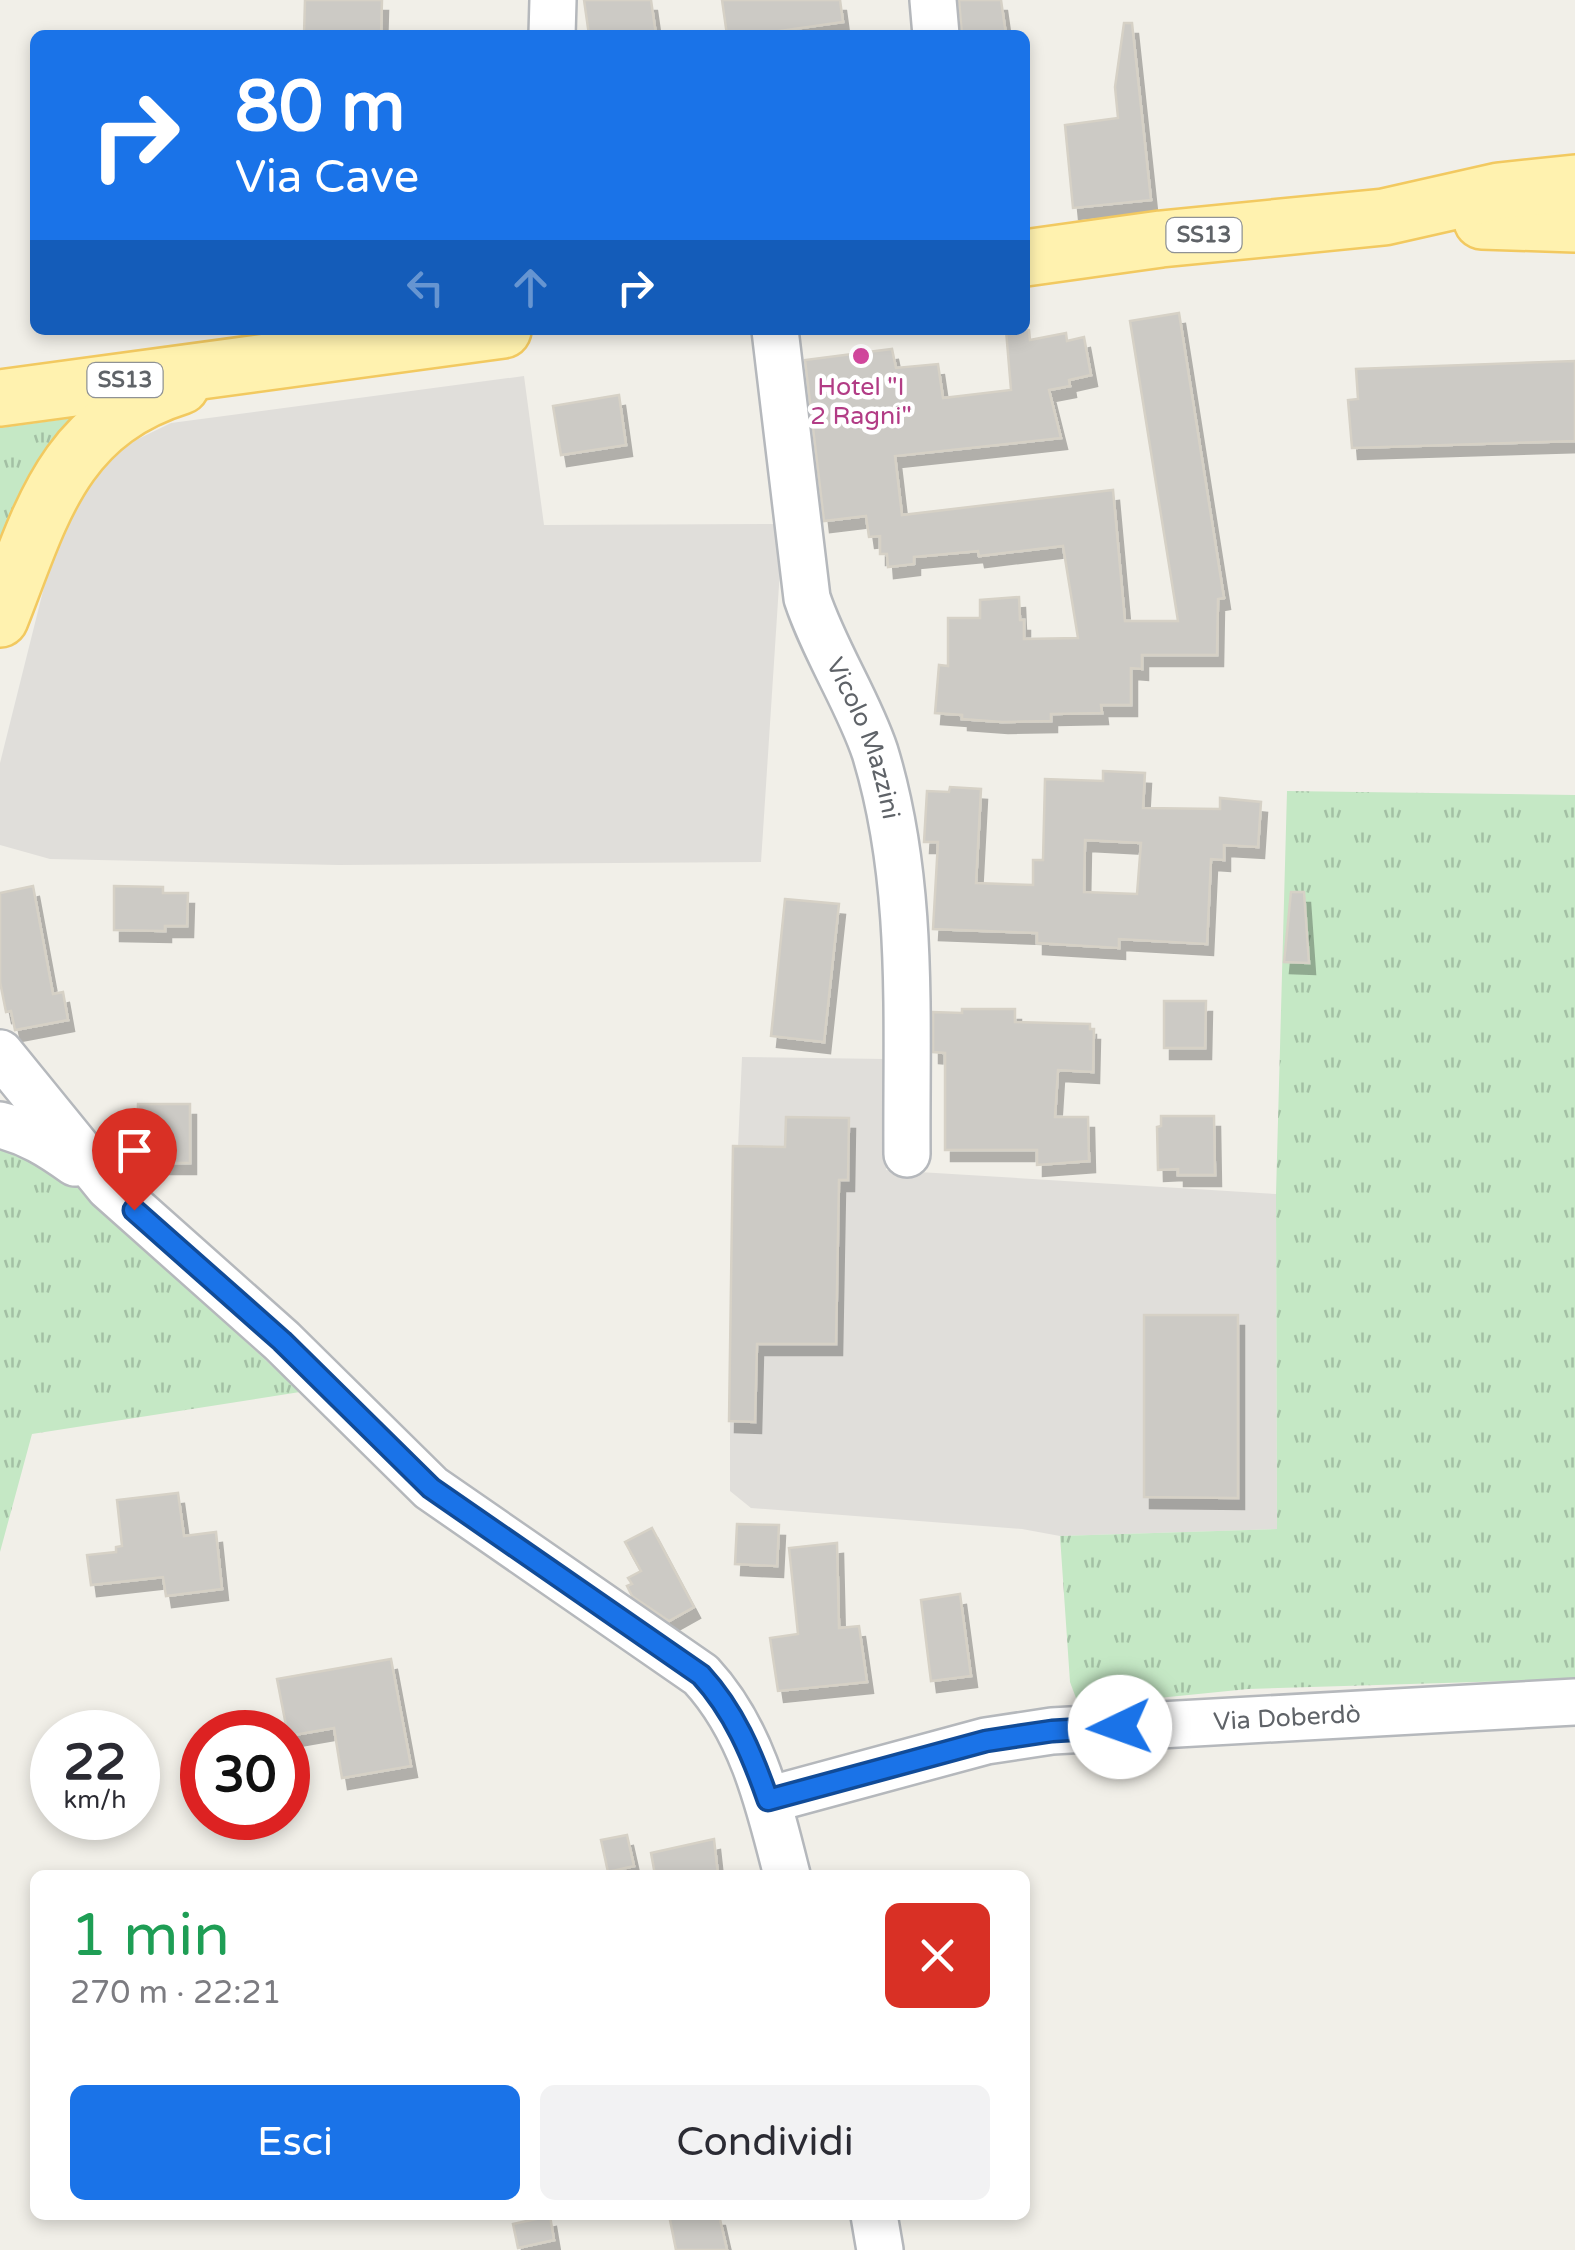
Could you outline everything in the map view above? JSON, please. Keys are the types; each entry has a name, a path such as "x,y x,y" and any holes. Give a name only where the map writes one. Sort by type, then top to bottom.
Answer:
{"main road":[{"path":"1384,217 1575,173"},
{"path":"1500,191 1575,183"},
{"path":"1384,217 1575,224"},
{"name":"SS13","path":"1030,257 1161,239 1384,217"},
{"name":"SS13","path":"0,398 467,335"},
{"path":"0,619 46,501 64,470 89,441 123,414 158,394 251,365"}],"street":[{"path":"552,30 553,0"},
{"path":"933,0 936,30"},
{"name":"Vicolo Mazzini","path":"776,335 807,598 818,632 874,749 901,864 906,949 907,1154"},
{"path":"1,1062 109,1187"},
{"path":"0,1125 46,1142 109,1187 282,1341 431,1488 701,1675 742,1734 768,1800 786,1870"},
{"name":"Via Doberdò","path":"768,1800 986,1741 1052,1731 1575,1702"},
{"path":"875,2220 880,2250"}],"shaded area":[{"path":"524,376 544,525 783,524 761,862 339,865 50,859 0,845 0,763 52,555 64,521 106,462 134,441 171,423"},
{"path":"742,1057 885,1059 886,1170 1276,1194 1277,1529 1060,1536 1022,1529 751,1508 730,1491 730,1327"}],"green space":[{"path":"80,417 4,543 0,538 0,428"},
{"path":"1287,791 1575,795 1575,1679 1248,1689 1079,1706 1070,1682 1060,1536 1277,1529 1276,1194"},
{"path":"0,1145 37,1148 300,1392 32,1434 0,1552"}],"building":[{"path":"305,0 382,0 381,30 304,30"},
{"path":"584,0 651,0 655,30 588,30"},
{"path":"722,0 840,0 843,22 786,30 726,30"},
{"path":"959,0 1001,0 1005,30 962,30"},
{"path":"1124,23 1132,23 1151,200 1073,208 1065,125 1118,118 1115,87"},
{"path":"1179,313 1224,598 1218,599 1217,655 1142,655 1142,669 1131,668 1131,705 1101,705 1102,713 1051,714 1051,721 1002,722 935,713 939,665 948,666 948,618 980,618 980,600 1019,597 1024,639 1078,638 1063,546 979,556 978,551 914,557 914,564 888,567 887,554 880,554 880,536 869,537 866,516 824,521 805,360 892,349 896,368 938,364 943,398 1011,390 1006,335 1030,335 1030,340 1066,333 1067,341 1084,337 1091,375 1069,380 1070,386 1049,390 1061,438 895,456 902,515 1113,490 1125,621 1178,621 1130,321"},
{"path":"1575,361 1575,441 1352,448 1348,400 1358,399 1356,369"},
{"path":"619,395 626,445 561,455 553,406"},
{"path":"1103,771 1145,773 1143,808 1220,809 1220,798 1261,802 1258,847 1224,845 1224,860 1211,859 1207,944 1119,939 1119,948 1037,943 1037,933 933,929 938,842 924,842 927,791 949,792 950,787 981,789 976,883 1033,885 1033,860 1043,860 1045,779 1103,781","holes":["1085,840 1141,843 1137,894 1084,892"]},
{"path":"33,886 53,994 63,992 68,1020 15,1030 11,1011 6,1012 0,982 0,893"},
{"path":"114,886 163,887 163,893 188,893 187,926 165,926 165,931 114,930"},
{"path":"1291,892 1304,892 1309,963 1284,962"},
{"path":"785,899 839,904 824,1042 771,1036"},
{"path":"1164,1001 1206,1001 1205,1048 1164,1048"},
{"path":"962,1009 1015,1009 1015,1022 1090,1024 1090,1029 1094,1029 1093,1072 1058,1070 1055,1117 1088,1117 1089,1161 1037,1165 1037,1150 945,1150 945,1053 933,1052 933,1012 962,1013"},
{"path":"138,1104 190,1104 190,1163 137,1163"},
{"path":"1161,1116 1214,1116 1215,1175 1178,1175 1178,1169 1158,1170 1157,1127 1161,1126"},
{"path":"786,1117 849,1118 848,1180 839,1180 836,1344 757,1344 755,1422 729,1421 733,1146 785,1147"},
{"path":"1144,1315 1238,1315 1238,1498 1144,1497"},
{"path":"178,1493 184,1536 216,1532 222,1589 166,1596 163,1577 91,1585 87,1555 116,1552 116,1547 122,1546 117,1500"},
{"path":"737,1524 779,1525 777,1566 735,1564"},
{"path":"652,1528 694,1607 669,1621 632,1596 627,1586 632,1584 628,1578 641,1571 625,1542"},
{"path":"837,1543 839,1628 859,1626 867,1682 778,1691 770,1638 798,1634 789,1548"},
{"path":"960,1594 971,1676 931,1681 921,1600"},
{"path":"391,1659 411,1766 342,1778 334,1728 310,1732 310,1710 283,1710 277,1679"},
{"path":"627,1835 634,1866 608,1870 601,1840"},
{"path":"714,1839 717,1870 654,1870 651,1853"},
{"path":"551,2220 554,2240 518,2248 513,2224"},
{"path":"670,2220 720,2220 727,2250 676,2250"}],"place":[{"name":"Hotel \"I 2 Ragni\"","path":"861,356"}],"route":[{"path":"134,1210 282,1341 431,1488 701,1675 742,1734 768,1800 986,1741 1052,1731 1120,1727"}]}
